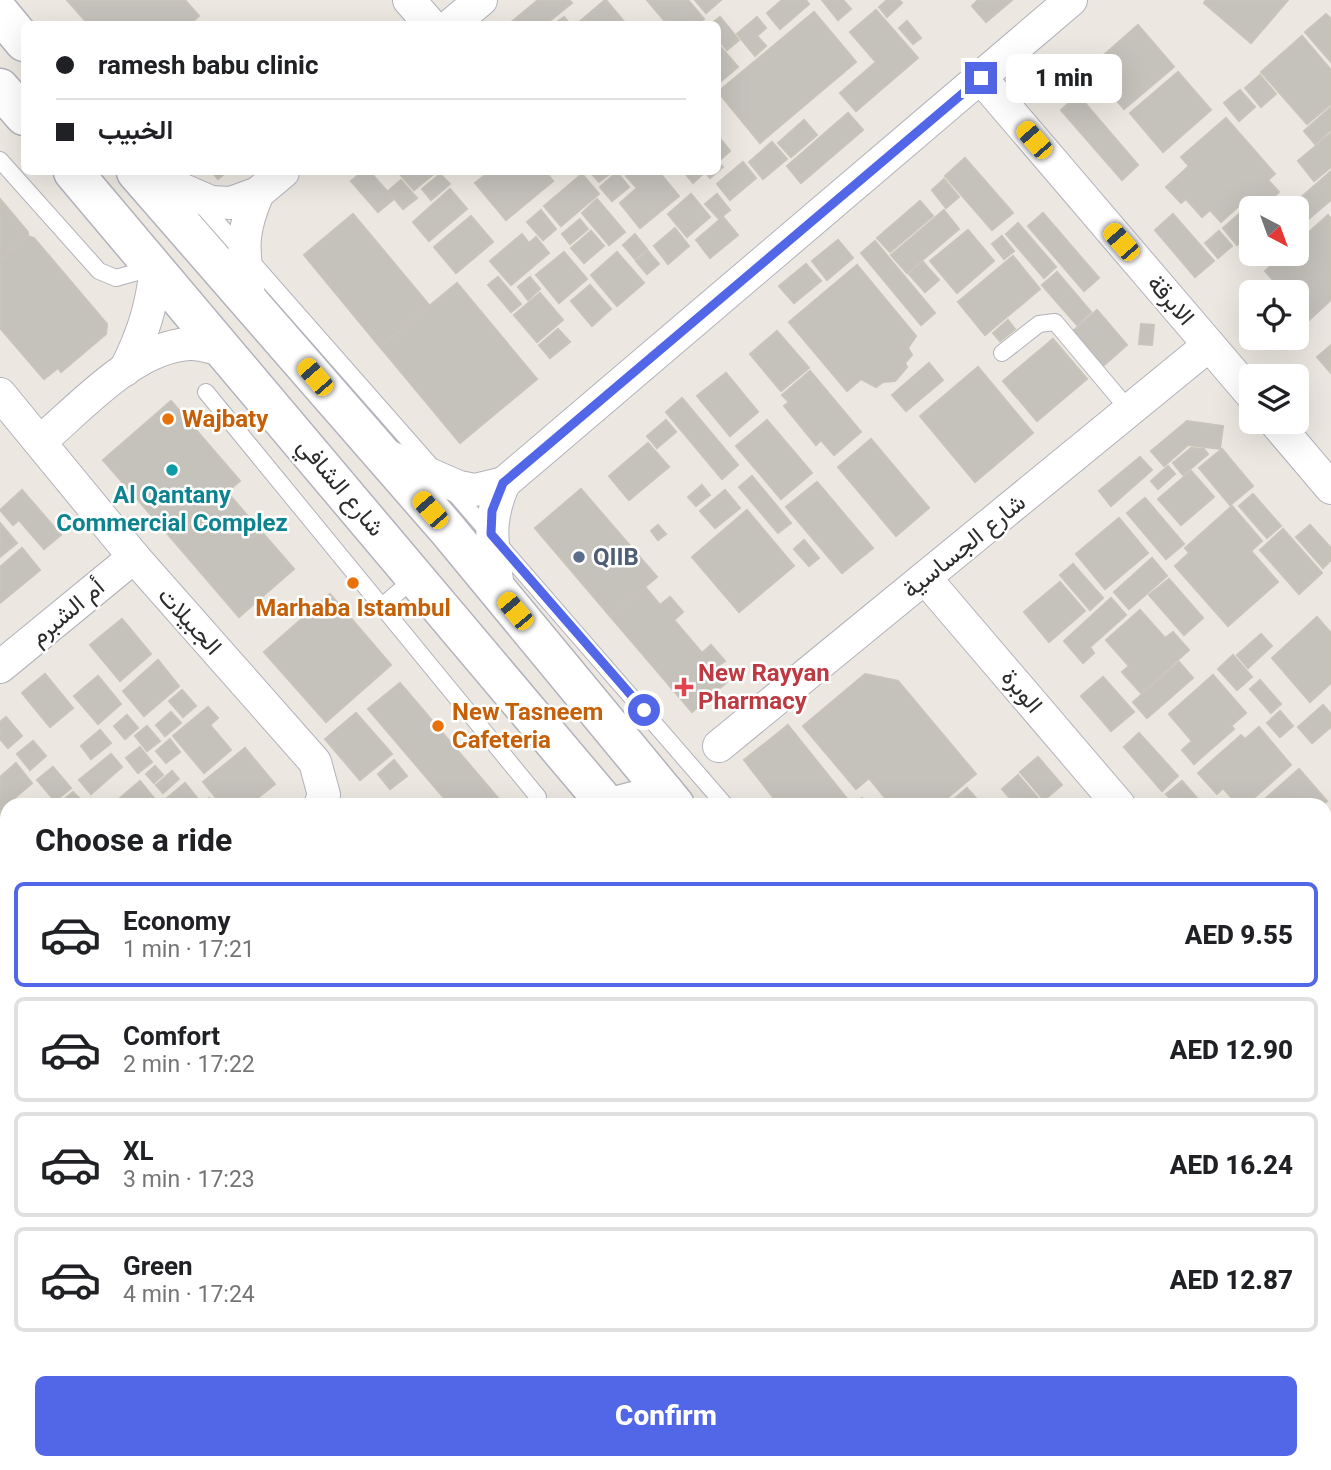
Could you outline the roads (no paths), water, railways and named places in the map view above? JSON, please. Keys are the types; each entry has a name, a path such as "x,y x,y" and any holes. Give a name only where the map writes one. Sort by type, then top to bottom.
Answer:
{"main road":[{"path":"0,13 21,38"},
{"path":"0,88 21,112"},
{"name":"شارع الشافي","path":"75,175 227,351 601,798"},
{"path":"139,175 498,591 675,789 644,798"}],"street":[{"path":"409,0 427,21"},
{"path":"456,21 481,0"},
{"path":"381,453 475,490 503,483 1071,0"},
{"name":"الابرقة","path":"981,78 1239,380"},
{"path":"148,175 195,198 231,203 258,193 280,175"},
{"path":"249,302 242,249 245,224 258,193"},
{"path":"124,371 153,303 156,267"},
{"path":"41,441 124,371 155,351 191,344 227,351"},
{"name":"شارع الجساسية","path":"719,746 1209,345"},
{"name":"الجبيلات","path":"0,394 134,556 315,762 323,798"},
{"path":"1285,434 1331,488"},
{"path":"498,591 491,534 492,511 503,483"},
{"name":"أم الشبرم","path":"0,667 134,556"},
{"name":"الوبرة","path":"925,578 1113,798"}],"lane":[{"path":"0,160 99,271 116,278 156,267"},
{"path":"195,198 491,534 675,789 703,798"},
{"path":"1002,353 1039,324 1055,322 1129,410"},
{"path":"206,392 538,797"},
{"path":"382,606 416,577"}],"place":[{"name":"Wajbaty","path":"168,419"},
{"name":"Al Qantany Commercial Complez","path":"172,470"},
{"name":"QIIB","path":"579,557"},
{"name":"Marhaba Istambul","path":"353,583"},
{"name":"New Rayyan Pharmacy","path":"684,687"},
{"name":"New Tasneem Cafeteria","path":"438,726"}]}
